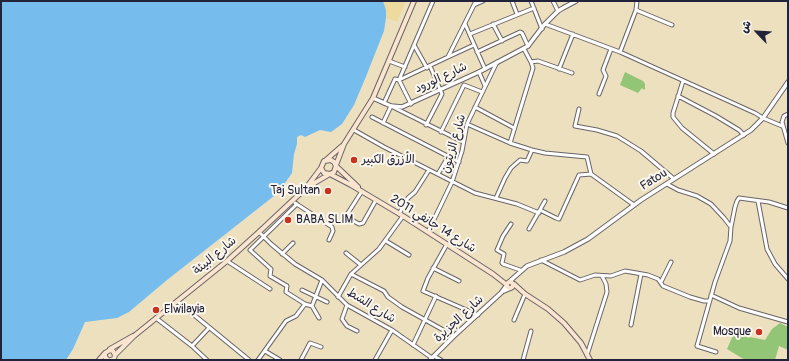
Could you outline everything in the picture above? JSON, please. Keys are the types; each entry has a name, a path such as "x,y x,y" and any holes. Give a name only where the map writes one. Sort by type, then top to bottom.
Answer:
{"main road":[{"path":"344,144 335,170 329,174 324,173 321,168 322,163 344,144 373,98 414,1"},
{"path":"326,160 331,160 336,165"},
{"name":"شارع 14 جانفي 2011","path":"336,165 362,191"},
{"name":"شارع البيئة","path":"114,358 134,336 227,261 259,232 306,188 321,168"},
{"name":"شارع 14 جانفي 2011","path":"329,174 362,191 542,305 564,323 581,343 590,360"},
{"name":"شارع البيئة","path":"306,188 329,174"},
{"name":"شارع البيئة","path":"99,360 107,352 134,336"},
{"path":"108,360 105,357 107,352 114,351 114,358"}],"street":[{"path":"399,80 433,1"},
{"path":"448,57 476,1"},
{"path":"474,6 483,1"},
{"path":"512,1 517,14"},
{"path":"531,1 542,29"},
{"path":"553,1 558,11"},
{"path":"498,62 528,46 545,24 558,11 576,1"},
{"path":"620,52 636,10 637,1"},
{"path":"470,34 534,8"},
{"path":"636,10 672,26"},
{"path":"465,24 485,69"},
{"path":"493,24 502,40"},
{"path":"545,24 620,52 782,126"},
{"path":"477,52 521,32 528,46"},
{"path":"559,69 573,34"},
{"path":"414,45 426,68"},
{"path":"384,103 395,79 399,80 474,45"},
{"path":"510,142 533,68 524,49"},
{"path":"599,94 606,76 603,70 612,49"},
{"path":"389,61 405,67"},
{"path":"531,62 538,61 572,73"},
{"name":"شارع الورود","path":"391,106 402,107 411,104 498,62"},
{"name":"شارع الزيتون","path":"428,232 452,182 459,162 467,124 498,62"},
{"path":"426,125 441,97 440,89 430,66"},
{"path":"479,72 485,86"},
{"path":"399,80 411,104"},
{"path":"683,81 673,116 682,128 714,154"},
{"name":"Fatou","path":"510,285 520,270 530,264 564,252 588,239 634,205 751,130 763,118 788,82"},
{"path":"441,132 464,85 482,92"},
{"path":"678,96 739,130 744,135"},
{"path":"373,98 463,142"},
{"path":"383,123 391,106"},
{"path":"475,107 514,128"},
{"path":"579,109 575,126 597,130 617,136 641,151 674,179"},
{"path":"788,114 782,120 782,126 788,143"},
{"path":"372,117 459,162"},
{"path":"467,124 532,150 545,153 587,157 590,174"},
{"path":"354,130 474,193 517,204 559,219 579,175 590,174 634,205"},
{"path":"496,198 505,178 512,168 520,160 527,161 532,150"},
{"path":"438,174 448,157"},
{"path":"338,296 351,274 378,252 401,215 408,198 429,170"},
{"path":"667,184 678,190 697,196 711,204 731,227"},
{"path":"362,191 348,213 350,219 359,224 363,223 376,200"},
{"path":"716,352 697,346 709,301 730,241 731,227 737,201 739,198 774,203 788,208"},
{"path":"292,201 332,227 333,231 329,240"},
{"path":"529,229 545,201"},
{"path":"758,201 767,249 775,264 788,279"},
{"path":"297,204 250,248 250,251 271,269 271,276 287,286 286,292 305,304 312,306 319,318"},
{"path":"724,218 730,218 733,216"},
{"path":"512,224 503,236 496,250 504,254 503,264 520,270"},
{"name":"شارع الشط","path":"259,232 294,264 322,280 347,305 392,330 432,358 441,360"},
{"path":"386,240 409,254"},
{"path":"282,254 293,243"},
{"path":"447,244 423,289 424,291 478,315"},
{"path":"346,253 361,265"},
{"path":"541,260 576,279 584,279 595,275 611,276 626,271 654,277 661,282 663,286 690,297 709,301"},
{"path":"227,261 270,289"},
{"path":"661,282 672,262"},
{"path":"433,268 460,281"},
{"path":"351,274 384,291 388,297 402,307 454,336"},
{"path":"631,325 641,274"},
{"path":"587,354 607,292 606,284 602,276"},
{"path":"312,306 322,280"},
{"name":"شارع الجزيرة","path":"432,358 510,285"},
{"path":"302,290 327,302"},
{"path":"514,320 525,294"},
{"path":"711,295 740,308 788,322"},
{"path":"413,345 436,296"},
{"path":"177,301 247,359"},
{"path":"258,360 283,324 288,319 296,316 305,304"},
{"path":"347,305 342,319 346,326 357,331"},
{"path":"156,318 192,346 207,360"},
{"path":"192,346 209,328"},
{"path":"375,360 392,330"},
{"path":"523,360 531,331"},
{"path":"301,360 310,343 321,348"},
{"path":"265,351 280,360"}],"green space":[{"path":"625,72 643,81 645,84 645,89 644,90 642,88 638,93 620,85"},
{"path":"780,323 788,327 788,350 779,346 775,360 745,360 727,349 735,331 749,338 765,340 772,329"}],"sand":[{"path":"383,1 406,1 397,22 386,18 386,10"}],"water":[{"path":"1,1 383,1 386,10 386,18 384,31 354,105 342,124 331,132 320,130 305,137 301,135 297,137 292,173 274,196 167,280 129,312 117,318 85,322 73,349 66,360 1,360"}],"place":[{"name":"الأزرق الكبير","path":"354,160"},
{"name":"Taj Sultan","path":"328,191"},
{"name":"BABA SLIM","path":"288,220"},
{"name":"Elwilayia","path":"156,310"},
{"name":"Mosque","path":"759,332"}]}
